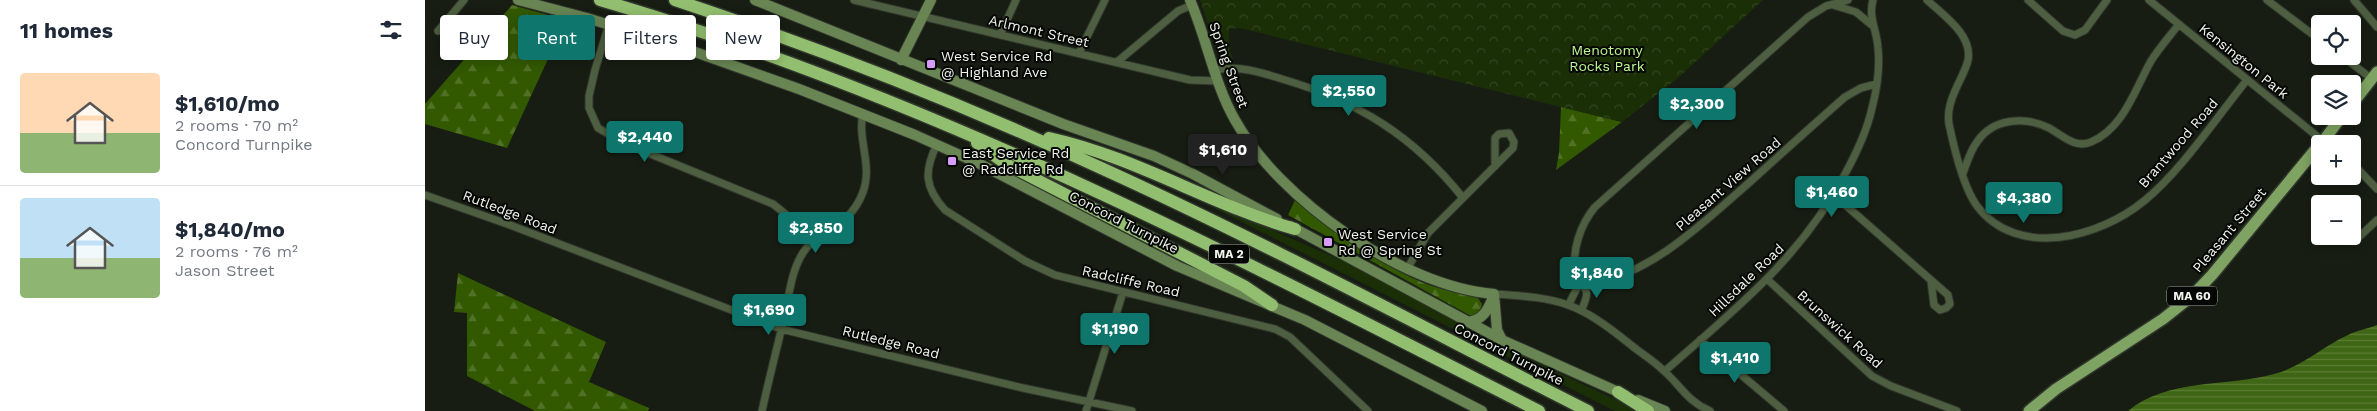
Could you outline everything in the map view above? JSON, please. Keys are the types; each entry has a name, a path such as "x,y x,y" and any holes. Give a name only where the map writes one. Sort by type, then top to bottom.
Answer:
{"highway":[{"name":"Concord Turnpike","path":"601,0 756,51 957,129 1169,224 1539,411"},
{"name":"Concord Turnpike","path":"675,0 833,56 1022,133 1191,210 1588,411"},
{"path":"957,129 1006,164 1244,286 1272,305"},
{"path":"1022,133 1076,144 1121,159 1258,218 1295,229"},
{"path":"1617,392 1648,411"}],"main road":[{"name":"Concord Turnpike","path":"518,0 605,23"},
{"name":"Concord Turnpike","path":"755,0 1063,124 1161,159 1502,340 1617,392 1665,411"},
{"path":"901,60 931,0"},
{"name":"Spring Street","path":"1191,2 1218,81 1237,125 1273,171 1339,228 1407,270 1451,287 1494,294"},
{"name":"Concord Turnpike","path":"696,53 750,71 937,144 1172,264 1272,305 1482,411"},
{"path":"2361,92 2374,75"},
{"name":"Pleasant Street","path":"2029,411 2056,389 2163,319 2192,296 2212,276 2311,158"},
{"path":"1468,322 1477,320 1483,315 1494,294"},
{"path":"1494,294 1497,330 1502,340"}],"street":[{"path":"438,31 464,0"},
{"name":"Arlmont Street","path":"854,0 1195,81 1218,81"},
{"path":"1000,35 1016,0"},
{"path":"1079,53 1105,0"},
{"path":"1582,309 1586,297 1583,284 1575,272 1576,249 1583,227 1595,207 1808,17 1830,5 1848,0"},
{"name":"Hillsdale Road","path":"1665,371 1768,280 1799,245 1834,195 1853,159 1872,109 1879,51 1871,12 1873,0"},
{"name":"Brantwood Road","path":"1927,0 1959,31 1968,47 1966,65 1948,113 1949,125 1963,174 1978,207 1989,219 2011,231 2039,239 2061,238 2088,231 2131,211 2157,189 2247,80"},
{"path":"2027,0 2063,31 2075,34 2085,30 2107,0"},
{"name":"Kensington Park","path":"2149,0 2315,135"},
{"path":"2267,0 2311,33"},
{"path":"2354,0 2377,27"},
{"path":"1117,62 1191,2"},
{"path":"1830,5 1856,12 1873,26"},
{"path":"1963,174 1971,153 1981,137 1992,128 2010,121 2035,123 2075,142 2089,143 2100,136 2128,108 2152,60 2179,24"},
{"path":"605,37 589,96 589,108 598,128 626,144 773,204 799,226 811,243"},
{"path":"2357,65 2374,75"},
{"path":"1215,70 1234,68 1255,71 1311,88 1353,106 1393,130 1419,149 1442,172 1463,198"},
{"name":"Pleasant View Road","path":"1583,284 1621,275 1669,250 1725,204 1845,97 1861,88 1876,84"},
{"path":"762,411 795,272 805,250 811,243 841,224 855,209 862,195 867,174 861,131 863,114"},
{"path":"1407,270 1426,236 1513,148 1514,142 1509,134 1499,134 1495,138 1495,166"},
{"name":"Radcliffe Road","path":"937,144 929,162 928,177 933,194 945,210 1041,270 1069,279 1260,324 1281,331 1290,337 1367,411"},
{"path":"2361,172 2377,189"},
{"name":"Rutledge Road","path":"425,195 510,225 781,329 1023,388 1089,400 1132,411"},
{"path":"1834,195 1931,281"},
{"path":"2361,236 2377,220"},
{"name":"Brunswick Road","path":"1768,280 1872,376 1891,386 1957,411"},
{"path":"1569,304 1583,284"},
{"path":"1086,411 1123,292"},
{"name":"Spring Street","path":"1494,294 1535,297 1569,304 1582,309 1665,371 1685,395 1710,411"},
{"path":"1700,340 1784,411"}],"green space":[{"name":"Menotomy Rocks Park","path":"1200,0 1763,0 1678,78 1622,122 1240,28 1229,29 1229,49 1233,59 1222,57 1217,52"},
{"path":"512,5 548,15 518,15 518,60 548,60 507,148 425,124 425,104 464,60 508,60 508,15 503,15"},
{"path":"1561,107 1622,122 1556,170 1559,153"},
{"path":"1173,187 1343,261 1531,360 1640,411 1615,411"},
{"path":"1296,198 1343,235 1393,268 1429,285 1478,298 1482,304 1479,313 1471,316 1288,215"},
{"path":"458,273 606,342 589,382 649,408 648,411 535,411 467,376 467,313 454,312"}],"shaded area":[{"path":"2377,325 2377,411 2128,411 2144,400 2179,388 2256,378 2284,371 2348,335"}],"place":[{"name":"West Service Rd @ Highland Ave","path":"931,64"},
{"name":"East Service Rd @ Radcliffe Rd","path":"952,161"},
{"name":"West Service Rd @ Spring St","path":"1328,242"}]}
